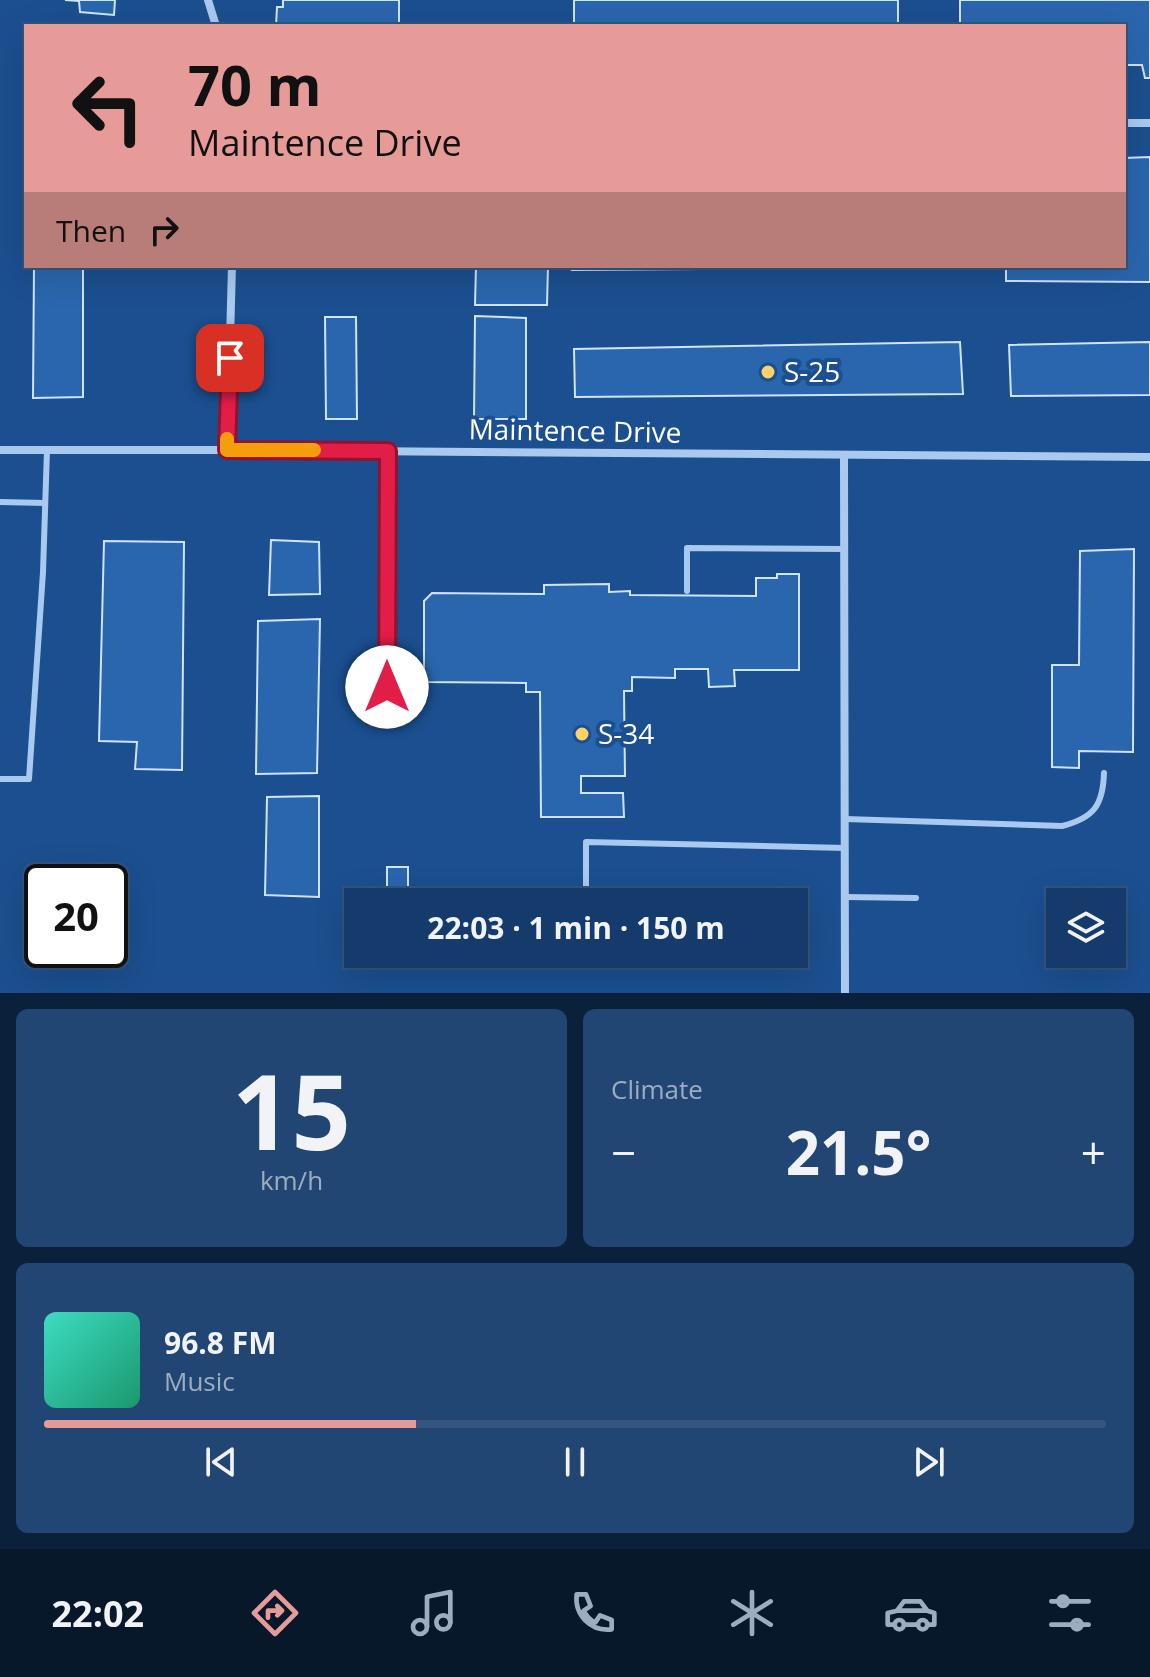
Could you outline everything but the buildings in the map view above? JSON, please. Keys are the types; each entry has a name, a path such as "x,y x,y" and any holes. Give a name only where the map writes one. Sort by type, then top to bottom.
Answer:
{"street":[{"path":"208,0 215,24"},
{"path":"1126,123 1150,123"},
{"path":"227,450 232,268"},
{"name":"Maintence Drive","path":"0,450 1150,457"},
{"path":"844,456 845,993"}],"lane":[{"path":"0,779 29,779 43,572 47,450"},
{"path":"387,687 388,451"},
{"path":"0,502 45,503"},
{"path":"687,591 687,548 845,549"},
{"path":"845,819 1062,826 1079,822 1096,809 1103,791 1104,773"},
{"path":"586,888 586,842 845,848"},
{"path":"845,897 916,898"}],"slow traffic":[{"path":"227,439 227,450 314,450"}],"place":[{"name":"S-25","path":"768,372"},
{"name":"S-34","path":"582,734"}],"route":[{"path":"230,358 227,450 388,451 387,687"}]}
